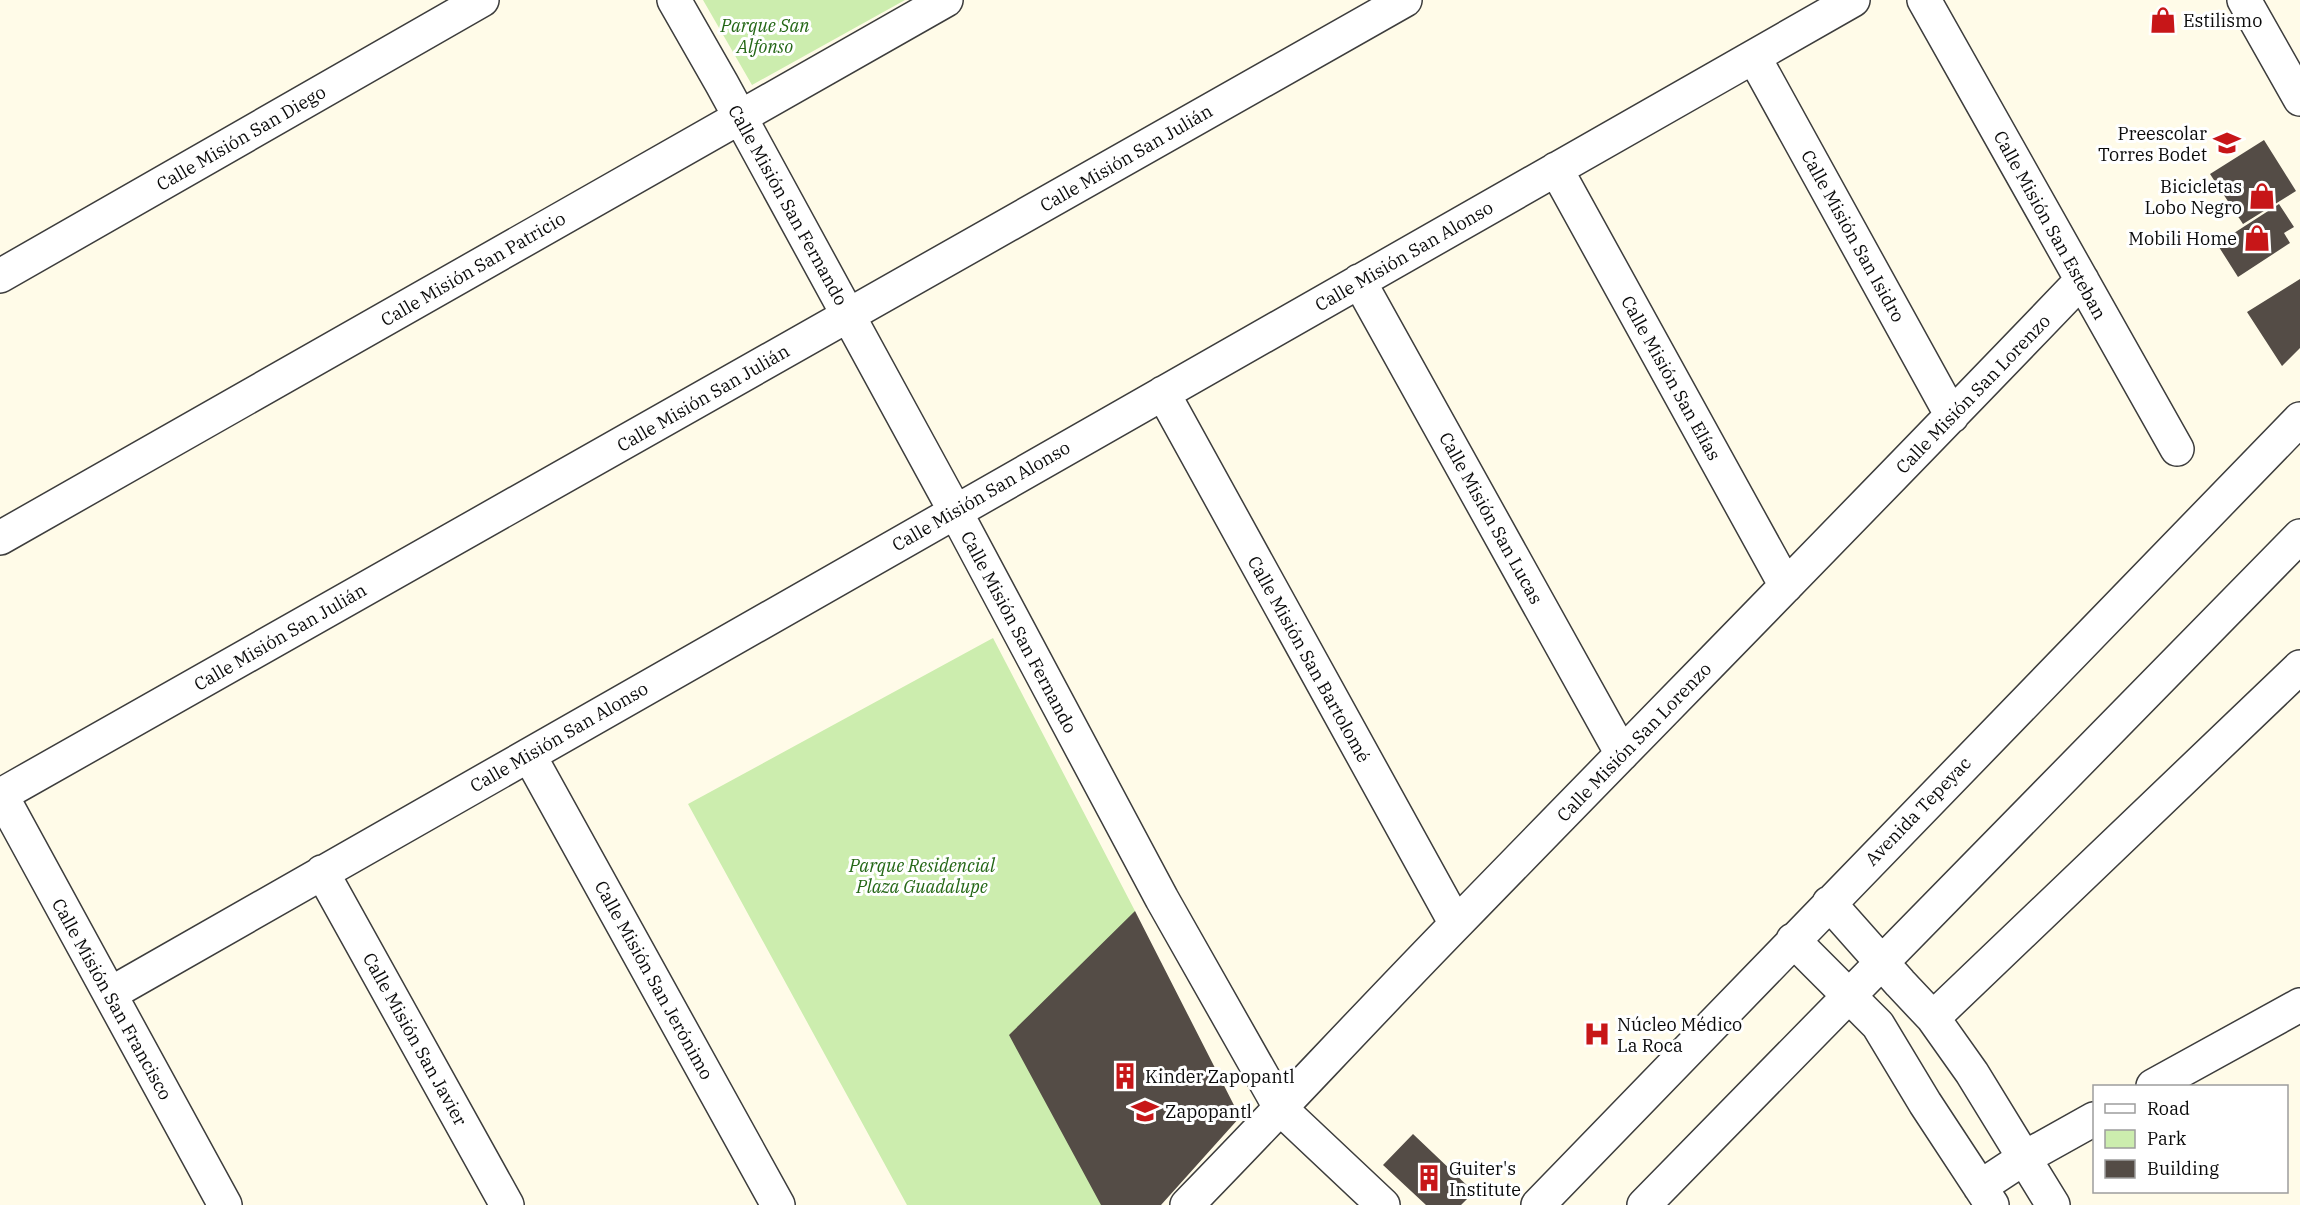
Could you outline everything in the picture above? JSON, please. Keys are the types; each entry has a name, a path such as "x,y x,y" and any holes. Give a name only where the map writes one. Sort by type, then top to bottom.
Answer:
{"street":[{"name":"Calle Misión San Diego","path":"0,276 482,0"},
{"name":"Calle Misión San Fernando","path":"674,0 955,511 1162,899 1281,1109 1383,1205"},
{"name":"Calle Misión San Patricio","path":"0,538 946,0"},
{"name":"Calle Misión San Julián","path":"1,794 1405,0"},
{"name":"Calle Misión San Alonso","path":"110,994 1853,0"},
{"name":"Calle Misión San Esteban","path":"1924,0 2177,449"},
{"path":"2244,0 2300,99"},
{"name":"Calle Misión San Isidro","path":"1754,57 1952,416"},
{"name":"Calle Misión San Elías","path":"1556,169 1786,586"},
{"name":"Calle Misión San Lorenzo","path":"1187,1205 1456,924 2082,280"},
{"name":"Calle Misión San Lucas","path":"1359,282 1622,754"},
{"name":"Calle Misión San Bartolomé","path":"1163,393 1456,924"},
{"name":"Avenida Tepeyac","path":"1538,1205 2300,419"},
{"path":"1644,1205 2300,536"},
{"path":"1934,1018 2300,667"},
{"name":"Calle Misión San Jerónimo","path":"529,755 778,1205"},
{"name":"Calle Misión San Francisco","path":"1,794 225,1205"},
{"name":"Calle Misión San Javier","path":"322,872 507,1205"},
{"path":"1829,903 1934,1018 1972,1073 2053,1205"},
{"path":"1793,940 1878,1025 1925,1103 1986,1196 2024,1158 2093,1120"},
{"path":"2155,1085 2300,1005"}],"green space":[{"name":"Parque San Alfonso","path":"703,0 905,0 752,85"},
{"name":"Parque Residencial Plaza Guadalupe","path":"993,638 1135,911 1101,1205 907,1205 688,804"}],"building":[{"path":"2264,140 2296,191 2243,224 2210,174"},
{"name":"Mobili Home","path":"2279,204 2294,227 2284,233 2290,243 2238,277 2217,244"},
{"path":"2300,279 2300,348 2282,366 2247,312"},
{"name":"Kinder Zapopantl","path":"1135,911 1240,1117 1161,1205 1101,1205 1009,1035"},
{"name":"Guiter's Institute","path":"1413,1134 1474,1192 1461,1205 1426,1205 1383,1165"}],"place":[{"name":"Estilismo","path":"2163,20"},
{"name":"Preescolar Torres Bodet","path":"2227,143"},
{"name":"Bicicletas Lobo Negro","path":"2262,196"},
{"name":"Mobili Home","path":"2257,238"},
{"name":"Núcleo Médico La Roca","path":"1597,1034"},
{"name":"Kinder Zapopantl","path":"1125,1076"},
{"name":"Zapopantl","path":"1145,1111"},
{"name":"Guiter's Institute","path":"1429,1178"}]}
